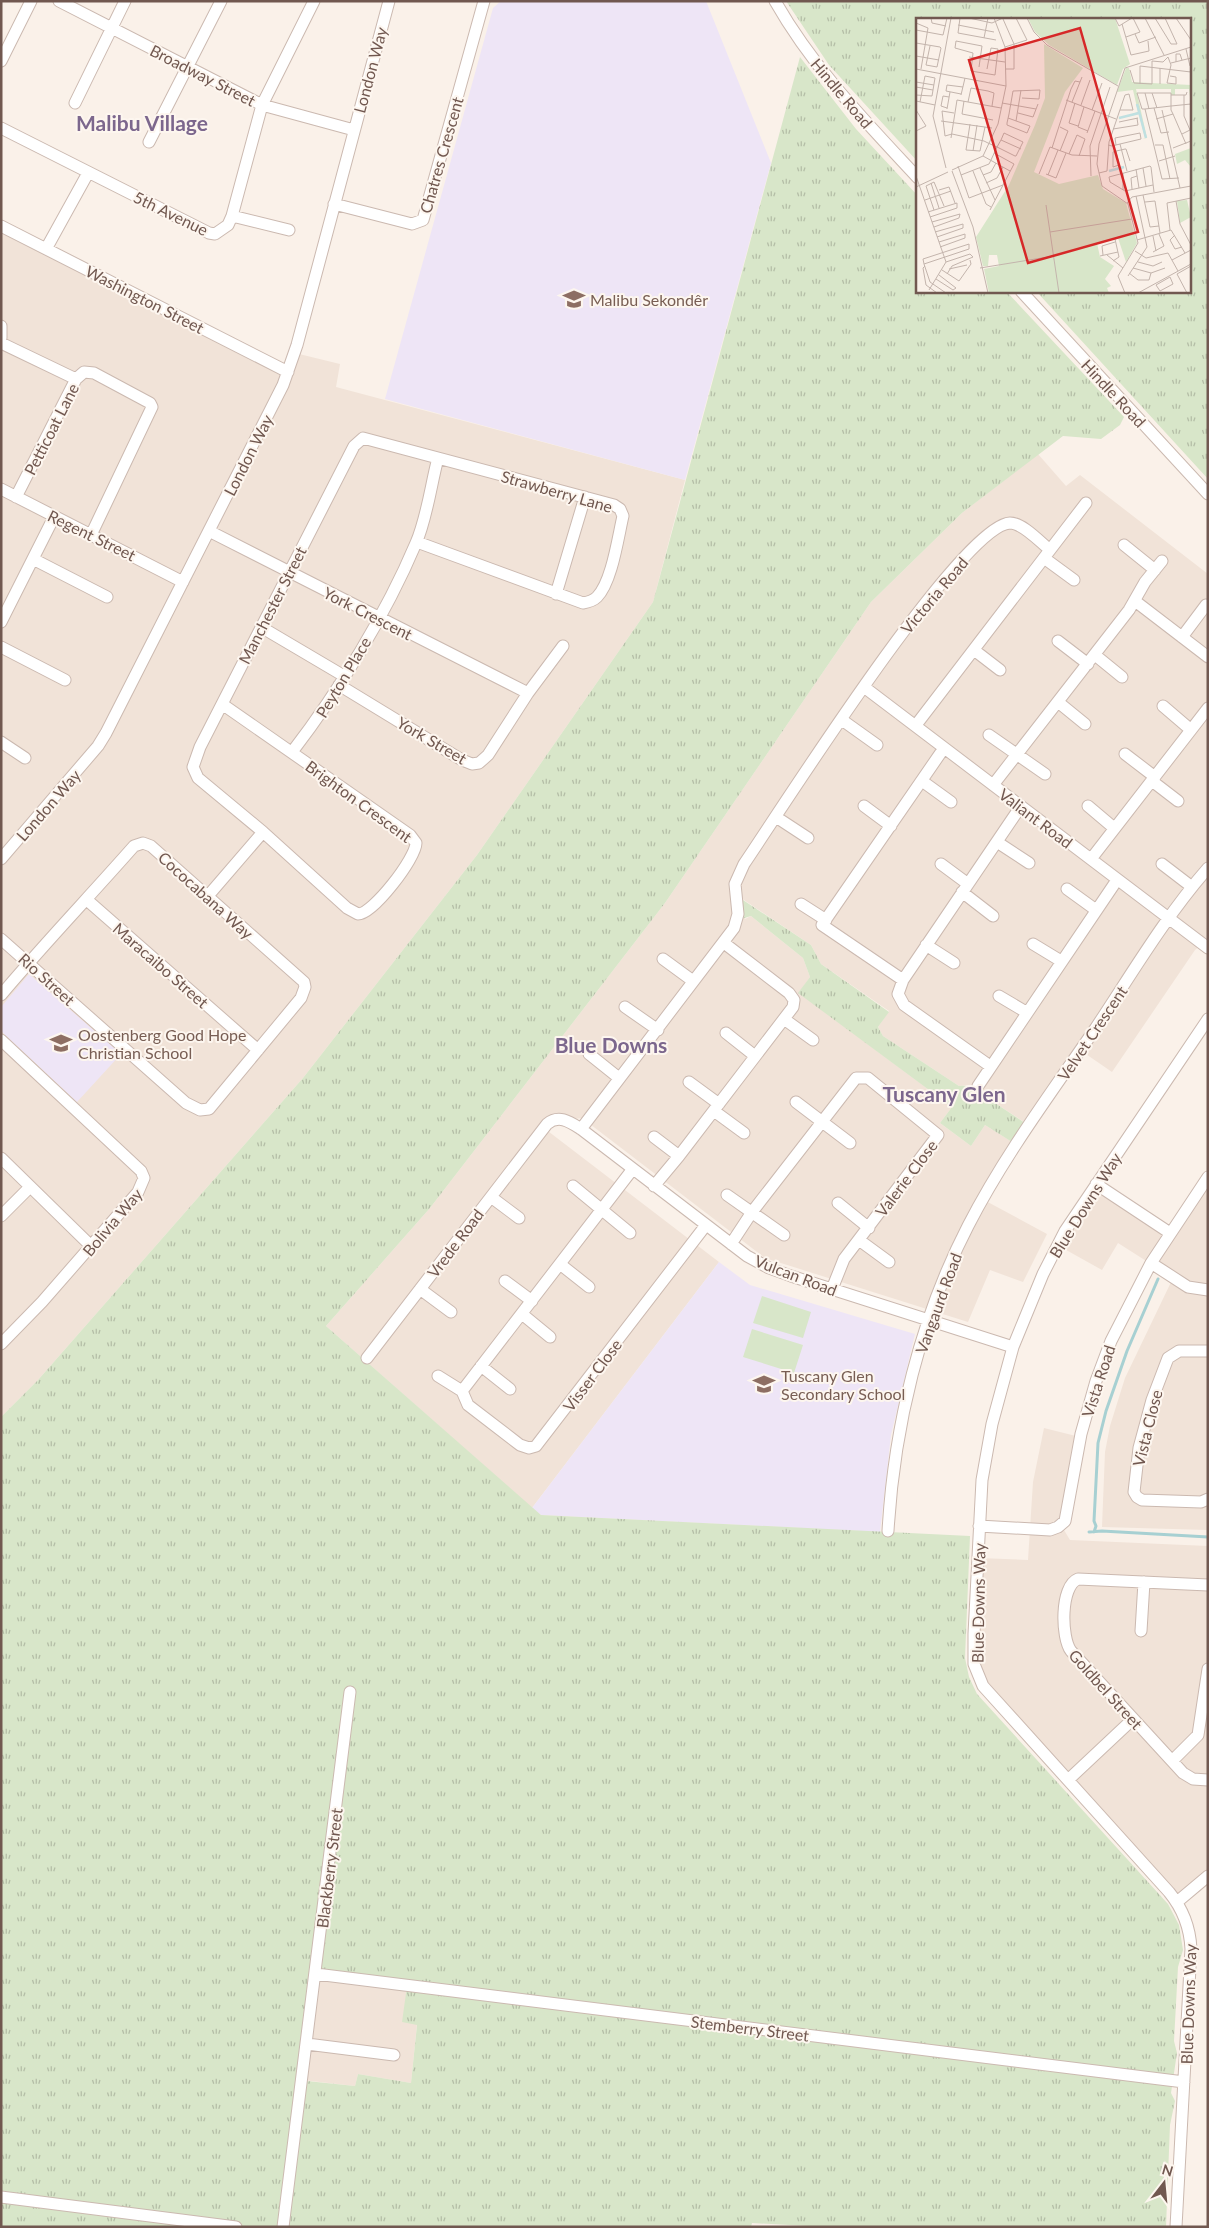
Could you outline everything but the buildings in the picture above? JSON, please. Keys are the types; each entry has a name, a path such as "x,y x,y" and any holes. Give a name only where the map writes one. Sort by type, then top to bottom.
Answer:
{"street":[{"path":"1,62 31,1"},
{"name":"Broadway Street","path":"59,1 262,105 354,130"},
{"path":"75,103 125,1"},
{"path":"149,142 221,1"},
{"name":"5th Avenue","path":"1,128 209,234 215,234 223,230 232,216 262,105 314,1"},
{"name":"London Way","path":"1,859 98,746 209,531 288,372 389,1"},
{"name":"Chatres Crescent","path":"334,204 412,224 423,220 484,1"},
{"name":"Hindle Road","path":"775,1 799,40 828,80 916,176"},
{"path":"46,248 88,173"},
{"path":"232,216 288,230"},
{"name":"Washington Street","path":"1,226 288,372"},
{"name":"Hindle Road","path":"1022,292 1208,494"},
{"path":"1,326 3,334 1,338"},
{"path":"1,343 76,379"},
{"name":"Petticoat Lane","path":"16,497 76,379 84,372 94,373 150,403 152,407 91,534"},
{"name":"Strawberry Lane","path":"363,438 614,505 620,509 623,516 607,578 601,592 592,601 583,603 417,542"},
{"name":"Manchester Street","path":"198,778 193,767 194,761 354,446 363,438"},
{"name":"Peyton Place","path":"292,752 318,719 342,681 378,618 417,542 438,458"},
{"name":"Regent Street","path":"1,489 183,582"},
{"path":"556,594 585,497"},
{"path":"916,725 1086,503"},
{"path":"1,622 54,517"},
{"name":"Victoria Road","path":"581,1129 734,928 738,914 734,890 738,875 905,628 939,586 995,530 1004,524 1016,524 1047,554"},
{"name":"York Crescent","path":"209,531 528,693"},
{"path":"993,785 1136,601 1140,589 1159,565 1124,544"},
{"path":"1047,554 1074,580"},
{"path":"33,559 107,597"},
{"path":"1136,601 1208,657"},
{"path":"1182,637 1206,605"},
{"name":"York Street","path":"261,627 462,760 472,764 479,763 488,755 528,693 563,646"},
{"path":"1058,640 1122,677"},
{"path":"1,647 64,680"},
{"path":"974,650 1000,670"},
{"name":"Valiant Road","path":"864,687 1208,948"},
{"path":"1058,702 1085,724"},
{"name":"Brighton Crescent","path":"198,778 263,832 347,908 358,914 371,910 409,863 416,851 416,843 410,835 222,704"},
{"path":"1163,706 1192,730"},
{"path":"1090,859 1208,708"},
{"path":"842,720 877,745"},
{"path":"989,735 1045,774"},
{"path":"2,742 25,758"},
{"path":"902,980 822,925 944,748"},
{"path":"1125,754 1178,801"},
{"path":"922,781 951,802"},
{"path":"864,806 891,826"},
{"path":"990,1066 904,1005 898,994 902,980 1021,806"},
{"path":"1088,806 1114,828"},
{"path":"776,817 808,838"},
{"path":"207,897 263,832"},
{"path":"996,842 1029,863"},
{"name":"Cococabana Way","path":"1,995 137,843 151,846 304,982 304,994 209,1109"},
{"path":"941,864 992,916"},
{"path":"1162,864 1192,887"},
{"name":"Velvet Crescent","path":"1014,1147 1169,919 1208,868"},
{"path":"978,1086 1026,1012 1117,880"},
{"path":"1067,889 1096,910"},
{"name":"Maracaibo Street","path":"87,900 258,1050"},
{"path":"801,904 826,920"},
{"name":"Rio Street","path":"1,939 186,1102 200,1110 209,1109"},
{"path":"654,1186 784,1019 794,1000 724,943"},
{"path":"1033,944 1061,961"},
{"path":"926,945 954,963"},
{"path":"664,959 694,981"},
{"path":"1000,996 1026,1012"},
{"path":"625,1007 658,1030"},
{"path":"784,1019 813,1040"},
{"name":"Blue Downs Way","path":"1176,2227 1191,1949 1187,1924 1178,1902 983,1686 974,1664 974,1634 982,1480 992,1424 1013,1347 1043,1274 1065,1231 1208,1019"},
{"path":"726,1033 755,1056"},
{"name":"Bolivia Way","path":"1,1040 141,1171 144,1178 142,1187 92,1246 1,1344"},
{"path":"589,1054 619,1078"},
{"name":"Valerie Close","path":"731,1244 752,1212 856,1078 864,1076 938,1135 840,1265 832,1289"},
{"path":"688,1082 744,1133"},
{"path":"796,1102 850,1142"},
{"name":"Vulcan Road","path":"557,1119 568,1121 581,1129 632,1170 756,1262 832,1289 1013,1347"},
{"name":"Vrede Road","path":"367,1358 547,1124 557,1119"},
{"path":"654,1137 679,1156"},
{"name":"Vangaurd Road","path":"888,1531 893,1470 898,1440 909,1390 930,1320 948,1269 968,1226 1014,1147"},
{"path":"1,1158 92,1246"},
{"path":"462,1391 632,1170"},
{"name":"Vista Road","path":"979,1526 1050,1530 1058,1527 1065,1521 1081,1434 1096,1381 1117,1327 1151,1264 1208,1177"},
{"path":"1096,1184 1170,1233"},
{"path":"573,1186 630,1233"},
{"path":"1,1216 30,1187"},
{"path":"727,1195 784,1235"},
{"name":"Vrede Road","path":"491,1197 519,1218"},
{"name":"Valerie Close","path":"838,1203 869,1228"},
{"name":"Visser Close","path":"438,1376 462,1391 468,1405 523,1448 536,1446 706,1225"},
{"path":"859,1240 889,1262"},
{"path":"560,1264 589,1287"},
{"path":"1151,1264 1188,1287 1208,1290"},
{"path":"505,1281 532,1301"},
{"name":"Vrede Road","path":"420,1289 451,1312"},
{"path":"522,1314 550,1337"},
{"name":"Vista Close","path":"1208,1351 1178,1351 1171,1355 1166,1362 1152,1400 1138,1448 1134,1492 1137,1498 1142,1500 1201,1502 1208,1499"},
{"path":"482,1366 510,1390"},
{"name":"Goldbel Street","path":"1208,1585 1078,1579 1068,1586 1066,1593 1064,1634 1068,1647 1172,1761 1189,1778 1208,1780"},
{"path":"1141,1631 1144,1582"},
{"path":"1172,1761 1198,1735 1208,1669"},
{"name":"Blackberry Street","path":"282,2227 316,1974 350,1692"},
{"path":"1068,1780 1133,1719"},
{"path":"1178,1902 1208,1876"},
{"name":"Stemberry Street","path":"316,1974 1184,2082"},
{"path":"307,2044 394,2055"},
{"path":"1,2197 236,2227"}],"shaded area":[{"name":"Malibu Sekondêr","path":"501,1 706,1 771,163 685,480 385,399 493,8"},
{"path":"1,228 286,373 295,353 340,364 336,387 685,480 653,602 477,855 303,1078 38,1380 1,1417"},
{"path":"1038,454 1066,486 1080,475 1208,574 1208,939 1195,950 1112,1072 1080,1050 1030,1126 986,1097 982,1091 969,1085 959,1086 883,1036 878,1027 889,1011 821,964 811,945 741,898 745,919 751,916 803,958 810,977 799,993 952,1107 940,1123 971,1146 985,1125 1017,1145 984,1200 1047,1234 1023,1282 990,1270 968,1322 765,1258 582,1118 574,1119 560,1114 540,1125 719,1262 532,1508 326,1326 430,1208 665,903 871,602 962,513"},
{"name":"Oostenberg Good Hope Christian School","path":"29,974 121,1054 77,1102 1,1031 1,1007"},
{"path":"1208,1177 1208,1530 1102,1527 1105,1452 1110,1426 1125,1378 1173,1278 1118,1243 1102,1270 1059,1246 1097,1185 1169,1233"},
{"name":"Tuscany Glen Secondary School","path":"719,1262 750,1285 915,1334 891,1435 880,1532 541,1515 532,1508"},
{"path":"1044,1428 1080,1437 1061,1525 1070,1540 1208,1546 1208,1876 1178,1902 979,1675 979,1558 1028,1560 1033,1482"},
{"path":"317,1975 408,1986 417,2024 411,2083 358,2074 355,2086 302,2080"}],"green space":[{"path":"786,1 1208,1 1208,479 1037,292 1192,292 1192,18 916,18 916,160 829,65"},
{"path":"800,57 856,129 916,194 916,292 1007,292 1124,417 1120,425 1101,439 1063,436 962,513 871,602 665,903 430,1208 326,1326 541,1515 970,1536 965,1658 969,1677 977,1694 1168,1904 1179,1925 1183,1950 1178,1967 1174,2041 1177,2053 1171,2093 1175,2101 1170,2125 1166,2227 827,2227 752,2223 751,2227 1,2227 1,1417 38,1380 303,1078 477,855 653,602","holes":["317,1975 407,1986 402,2022 417,2025 411,2083 358,2074 355,2086 307,2081"]},
{"path":"740,898 811,945 821,964 889,1012 878,1027 883,1036 959,1086 971,1086 978,1089 986,1097 1025,1123 1012,1142 985,1125 971,1146 940,1123 952,1107 798,993 810,977 803,958 751,916 741,919"},
{"path":"762,1296 811,1312 803,1338 753,1323"},
{"path":"752,1329 803,1345 794,1373 743,1357"}],"waterway":[{"path":"1094,1532 1096,1526 1094,1521 1098,1443 1106,1411 1127,1351 1158,1279"},
{"path":"1089,1532 1102,1531 1208,1537"}],"place":[{"name":"Malibu Sekondêr","path":"574,299"},
{"name":"Oostenberg Good Hope Christian School","path":"61,1043"},
{"name":"Tuscany Glen Secondary School","path":"764,1384"}],"district":[{"name":"Malibu Village","path":"142,122"},
{"name":"Blue Downs","path":"611,1044"},
{"name":"Tuscany Glen","path":"944,1093"}]}
